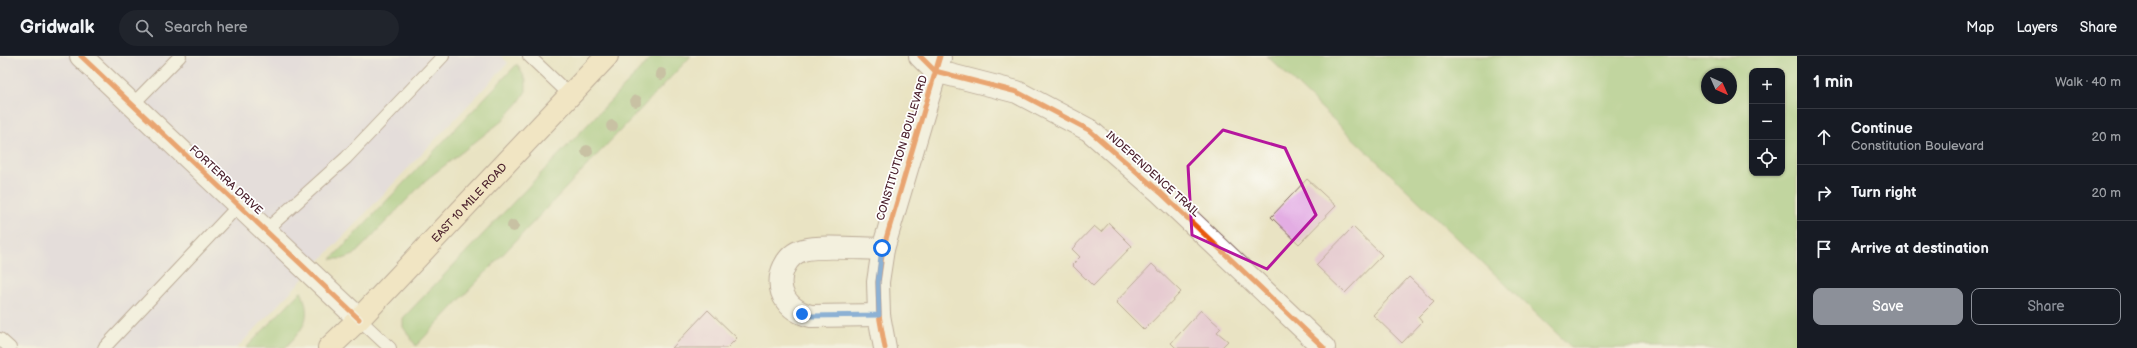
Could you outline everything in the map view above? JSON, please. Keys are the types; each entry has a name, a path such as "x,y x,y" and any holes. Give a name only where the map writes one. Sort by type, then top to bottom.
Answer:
{"main road":[{"name":"EAST 10 MILE ROAD","path":"329,348 359,319 607,56"}],"street":[{"name":"FORTERRA DRIVE","path":"81,56 359,319"},
{"name":"CONSTITUTION BOULEVARD","path":"885,348 879,315 878,282 882,248 938,64 920,56"},
{"name":"INDEPENDENCE TRAIL","path":"938,64 1017,92 1089,130 1162,193 1324,348"},
{"path":"879,315 811,316 802,314 787,301 782,293 781,274 790,258 805,250 882,248"}],"lane":[{"path":"132,105 180,56"},
{"path":"266,230 346,158 443,58 442,56"},
{"path":"529,56 570,95"},
{"path":"104,348 238,206"},
{"path":"359,319 390,348"},
{"path":"0,339 10,348"}],"highlighted area":[{"path":"1223,130 1285,148 1316,215 1267,269 1192,235 1188,166"}],"shaded area":[{"path":"0,56 501,56 508,63 237,348 0,348"}],"green space":[{"path":"653,56 691,56 416,346 403,327 403,318"},
{"path":"1267,56 1797,56 1797,348 1572,348"},
{"path":"517,64 526,80 526,91 519,102 502,121 426,180 354,255 343,259 331,259"},
{"path":"301,291 305,300 305,322 302,328 285,348 246,348"}],"building":[{"path":"1307,179 1336,206 1299,244 1271,217"},
{"path":"1109,223 1132,246 1093,286 1072,265 1080,257 1072,249 1094,226 1101,232"},
{"path":"1353,227 1382,255 1345,293 1316,265"},
{"path":"1152,264 1181,292 1144,330 1116,302"},
{"path":"1409,277 1434,301 1418,317 1422,322 1402,343 1373,315"},
{"path":"708,310 737,338 727,348 672,348"},
{"path":"1201,310 1221,328 1217,332 1228,341 1221,348 1176,348 1171,343"}],"cycle path":[{"path":"81,56 359,319"},
{"path":"920,56 935,71 1017,92 1089,130 1161,193 1324,348"},
{"path":"885,348 879,315 878,282 883,249 940,56"}],"route":[{"path":"802,314 811,316 879,315 878,282 882,248"}]}
